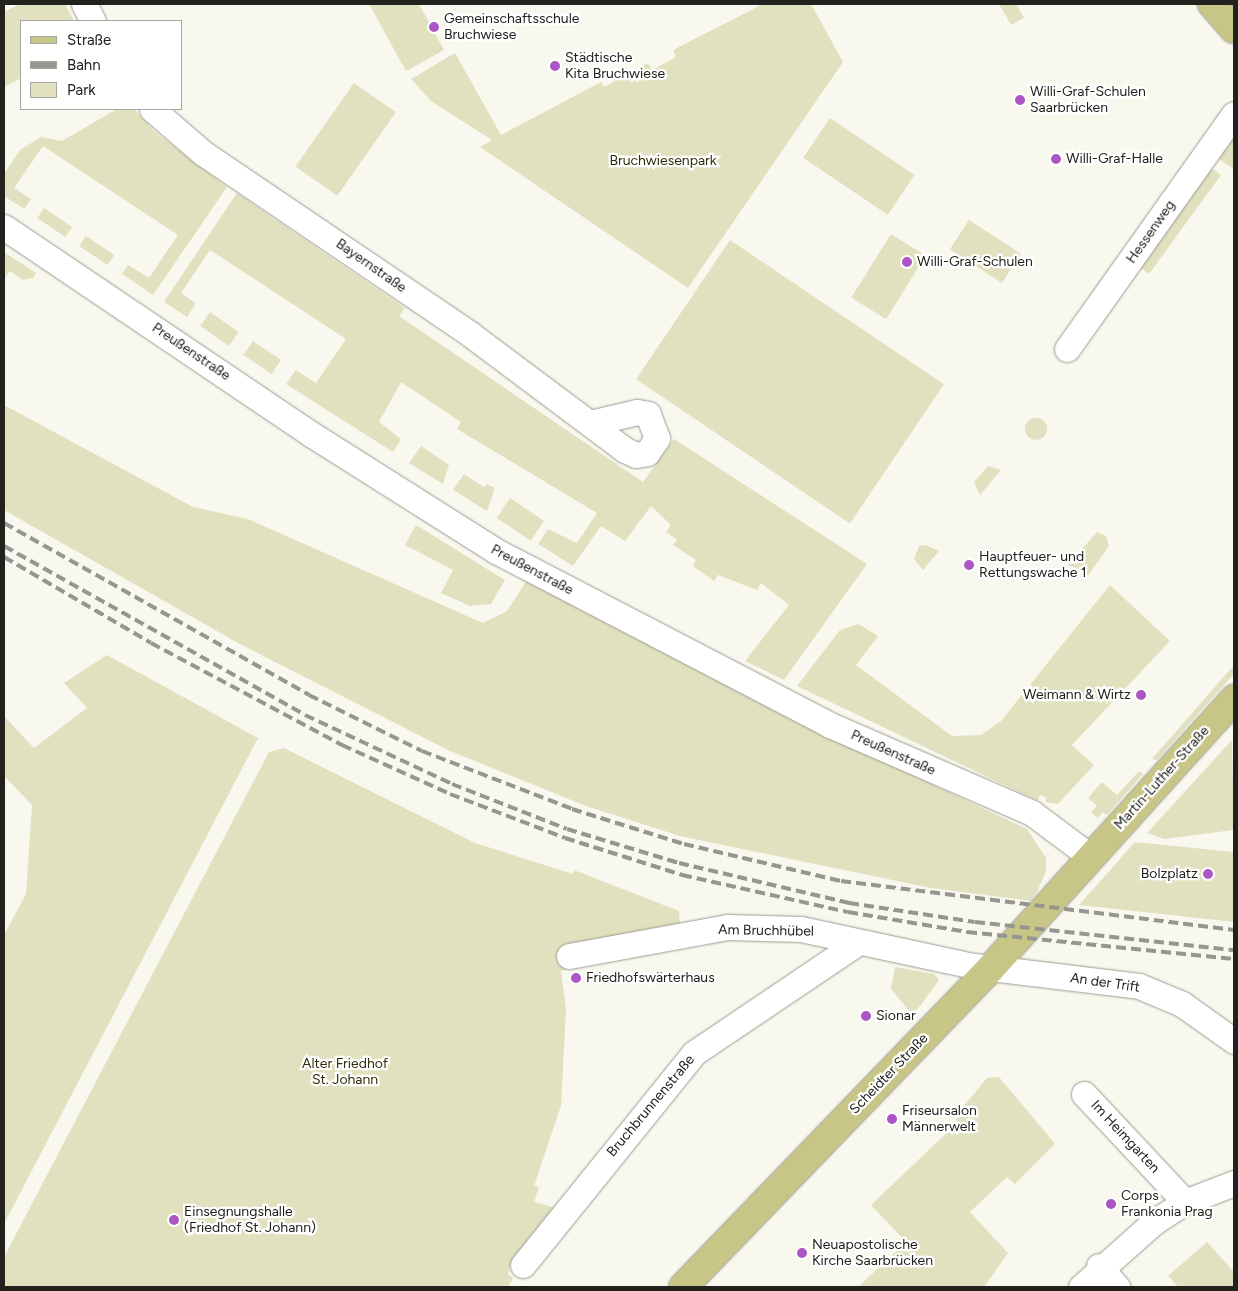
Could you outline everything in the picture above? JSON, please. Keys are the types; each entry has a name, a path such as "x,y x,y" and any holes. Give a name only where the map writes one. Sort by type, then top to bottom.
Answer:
{"main road":[{"path":"1212,4 1234,29"},
{"name":"Martin-Luther-Straße","path":"1091,857 1234,699"},
{"name":"Scheidter Straße","path":"683,1287 991,968 1091,857"}],"street":[{"path":"84,4 92,20"},
{"name":"Bayernstraße","path":"153,110 203,153 470,334 590,423"},
{"name":"Hessenweg","path":"1067,349 1234,114"},
{"name":"Preußenstraße","path":"4,227 311,434 496,551 830,725 1032,813 1091,857"},
{"name":"Am Bruchhübel","path":"569,956 727,928 801,929 857,943 991,968"},
{"name":"Bruchbrunnenstraße","path":"523,1265 694,1053 857,943"},
{"name":"An der Trift","path":"991,968 1140,986 1182,1004 1234,1041"},
{"name":"Im Heimgarten","path":"1084,1094 1186,1202"},
{"path":"1081,1287 1100,1266 1186,1202 1233,1188"},
{"path":"1100,1266 1116,1287"}],"green space":[{"path":"20,4 65,4 73,20 20,20 20,79 4,87 4,12"},
{"path":"369,4 419,4 444,50 406,71"},
{"name":"Bruchwiesenpark","path":"763,4 811,4 843,62 688,288 480,147 492,140 431,101 411,79 455,53 501,135 601,82 604,87 648,63 652,70 676,57 673,50"},
{"path":"999,4 1016,4 1024,18 1011,25"},
{"path":"354,83 396,112 337,196 295,167"},
{"path":"115,110 135,110 154,131 227,187 153,295 122,274 128,265 149,278 178,235 43,146 14,188 31,199 24,209 4,196 4,174 20,150 41,137 62,141"},
{"path":"830,118 915,175 888,215 803,158"},
{"path":"1234,135 1234,169 1217,158"},
{"path":"1210,167 1221,175 1149,274 1140,267"},
{"path":"237,193 405,308 399,316 643,482 674,439 867,564 784,680 745,661 789,605 761,583 757,590 718,575 714,581 693,566 696,560 673,545 677,540 666,532 671,525 651,506 625,541 601,526 573,566 538,544 548,529 577,543 597,513 457,429 461,422 401,382 379,422 401,439 393,452 286,384 296,370 316,383 346,339 210,250 181,293 196,303 187,317 164,302"},
{"path":"44,208 72,227 65,237 37,218"},
{"path":"969,220 1021,254 1002,283 950,249"},
{"path":"891,234 926,256 886,319 851,298"},
{"path":"86,236 114,255 107,265 79,246"},
{"path":"730,240 944,384 850,524 636,379"},
{"path":"4,252 36,273 33,278 23,280 10,271 4,279"},
{"path":"210,312 239,332 229,346 200,326"},
{"path":"253,341 281,360 272,374 243,355"},
{"path":"4,405 193,507 248,519 483,623 507,611 527,580 830,736 1027,829 1046,858 1046,871 1037,892 1031,901 931,888 680,836 586,806 450,751 238,643 4,510"},
{"path":"1036,418 1044,421 1047,429 1044,437 1036,440 1028,437 1025,429 1028,421"},
{"path":"421,446 449,465 443,484 409,463"},
{"path":"988,466 1001,470 980,495 974,482"},
{"path":"464,474 484,487 487,484 495,488 487,511 453,490"},
{"path":"510,498 544,521 531,541 497,518"},
{"path":"416,525 505,580 491,604 470,606 441,593 453,570 405,545"},
{"path":"1097,532 1106,536 1109,546 1086,578 1085,571 1068,565"},
{"path":"926,545 939,551 923,570 914,559 919,546"},
{"path":"1110,585 1170,641 1072,745 1094,765 1058,804 1045,802 1047,798 1040,795 1038,800 1023,794 797,686 840,630 858,624 878,636 856,665 952,736 981,735 1001,721"},
{"path":"107,655 258,738 4,1224 4,935 26,894 32,805 4,776 4,716 34,748 87,708 64,683"},
{"path":"1234,665 1234,674 1157,760 1152,759"},
{"path":"1232,740 1234,830 1164,839 1147,833"},
{"name":"Alter Friedhof St. Johann","path":"284,748 475,843 573,874 574,870 679,911 680,929 569,950 568,969 561,971 566,1010 561,1106 534,1186 539,1187 534,1202 557,1208 510,1267 508,1274 513,1278 508,1287 4,1287 4,1257 269,752"},
{"path":"1139,771 1143,774 1107,815 1103,812 1098,818 1091,812 1097,806 1088,798 1102,782 1117,795"},
{"path":"1135,842 1234,852 1234,922 1079,905"},
{"path":"895,967 934,974 939,980 917,1010 910,1012 891,989"},
{"path":"999,1077 1055,1144 1015,1184 1007,1177 970,1212 1008,1253 984,1287 858,1287 906,1242 871,1205 955,1125 958,1113 987,1078"},
{"path":"1207,1242 1234,1272 1234,1287 1178,1287 1168,1276"}],"railway":[{"path":"4,523 309,695 422,751 572,809 684,844 841,881 1234,930"},
{"path":"4,546 305,715 452,784 567,829 679,863 849,903 975,922 1234,950"},
{"path":"4,557 151,643 342,745 450,794 565,838 682,875 848,912 967,932 1234,959"}],"place":[{"name":"Gemeinschaftsschule Bruchwiese","path":"434,27"},
{"name":"Städtische Kita Bruchwiese","path":"555,66"},
{"name":"Willi-Graf-Schulen Saarbrücken","path":"1020,100"},
{"name":"Willi-Graf-Halle","path":"1056,159"},
{"name":"Willi-Graf-Schulen","path":"907,262"},
{"name":"Hauptfeuer- und Rettungswache 1","path":"969,565"},
{"name":"Weimann & Wirtz","path":"1141,695"},
{"name":"Bolzplatz","path":"1208,874"},
{"name":"Friedhofswärterhaus","path":"576,978"},
{"name":"Sionar","path":"866,1016"},
{"name":"Friseursalon Männerwelt","path":"892,1119"},
{"name":"Corps Frankonia Prag","path":"1111,1204"},
{"name":"Einsegnungshalle (Friedhof St. Johann)","path":"174,1220"},
{"name":"Neuapostolische Kirche Saarbrücken","path":"802,1253"}]}
